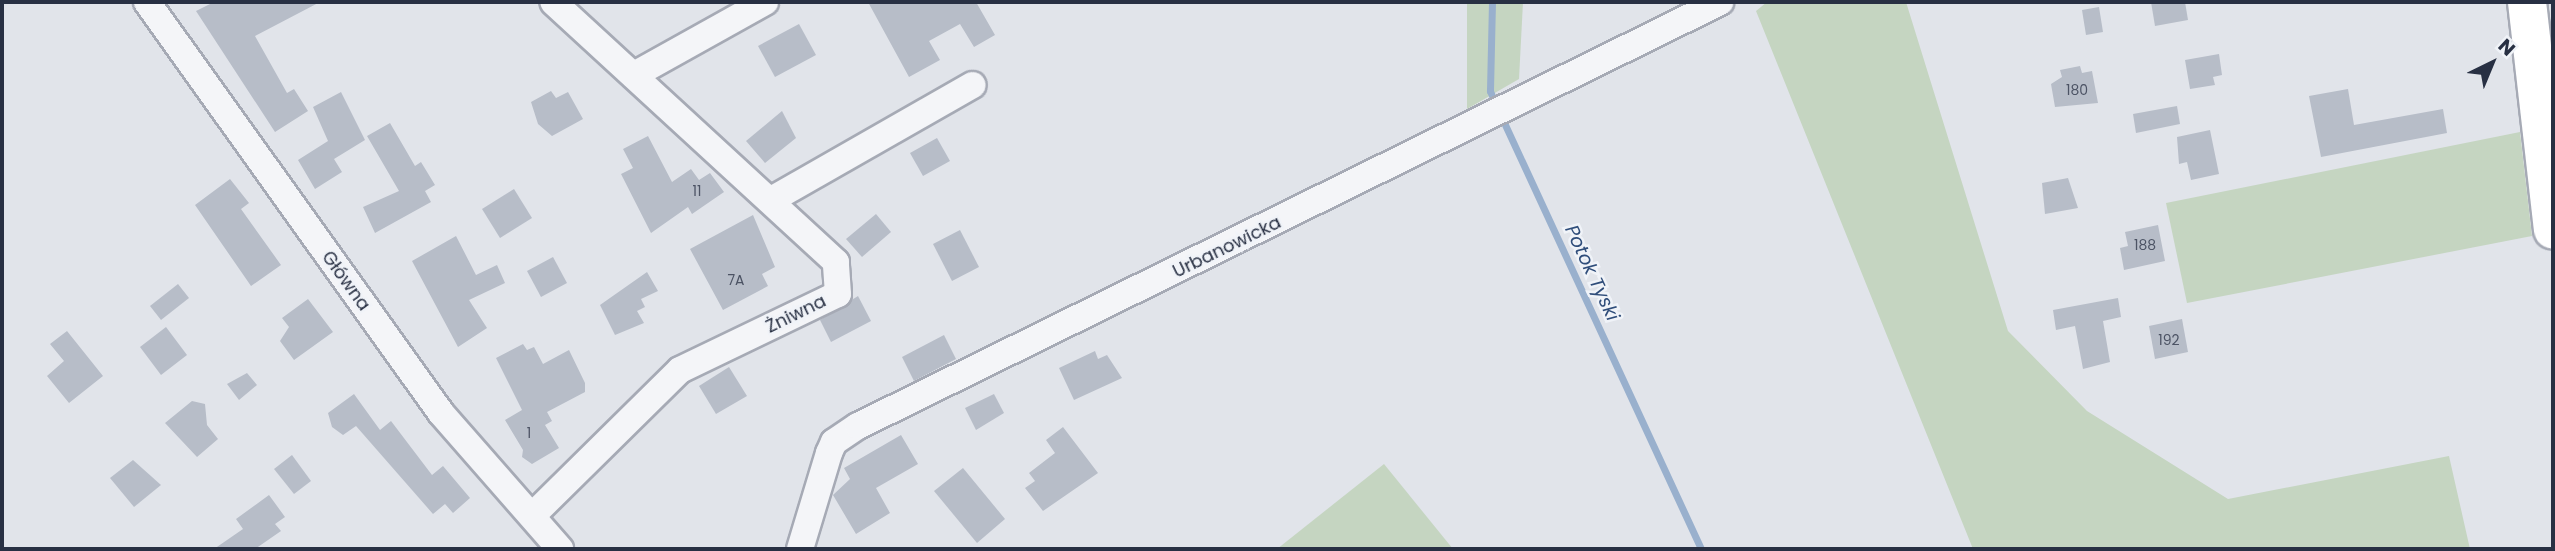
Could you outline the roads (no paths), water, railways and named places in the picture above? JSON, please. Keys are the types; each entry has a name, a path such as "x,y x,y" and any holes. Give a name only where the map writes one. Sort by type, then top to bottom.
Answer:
{"highway":[{"path":"2527,2 2553,230"}],"street":[{"name":"Główna","path":"147,2 441,413 560,549"},
{"name":"Żniwna","path":"533,515 680,370 838,294 836,262 553,2"},
{"path":"634,75 765,2"},
{"name":"Urbanowicka","path":"800,549 829,453 843,435 934,385 1083,318 1720,2"},
{"path":"771,200 973,85"}],"waterway":[{"name":"Potok Tyski","path":"1492,2 1490,91 1496,105"},
{"name":"Potok Tyski","path":"1501,116 1701,549"}]}
